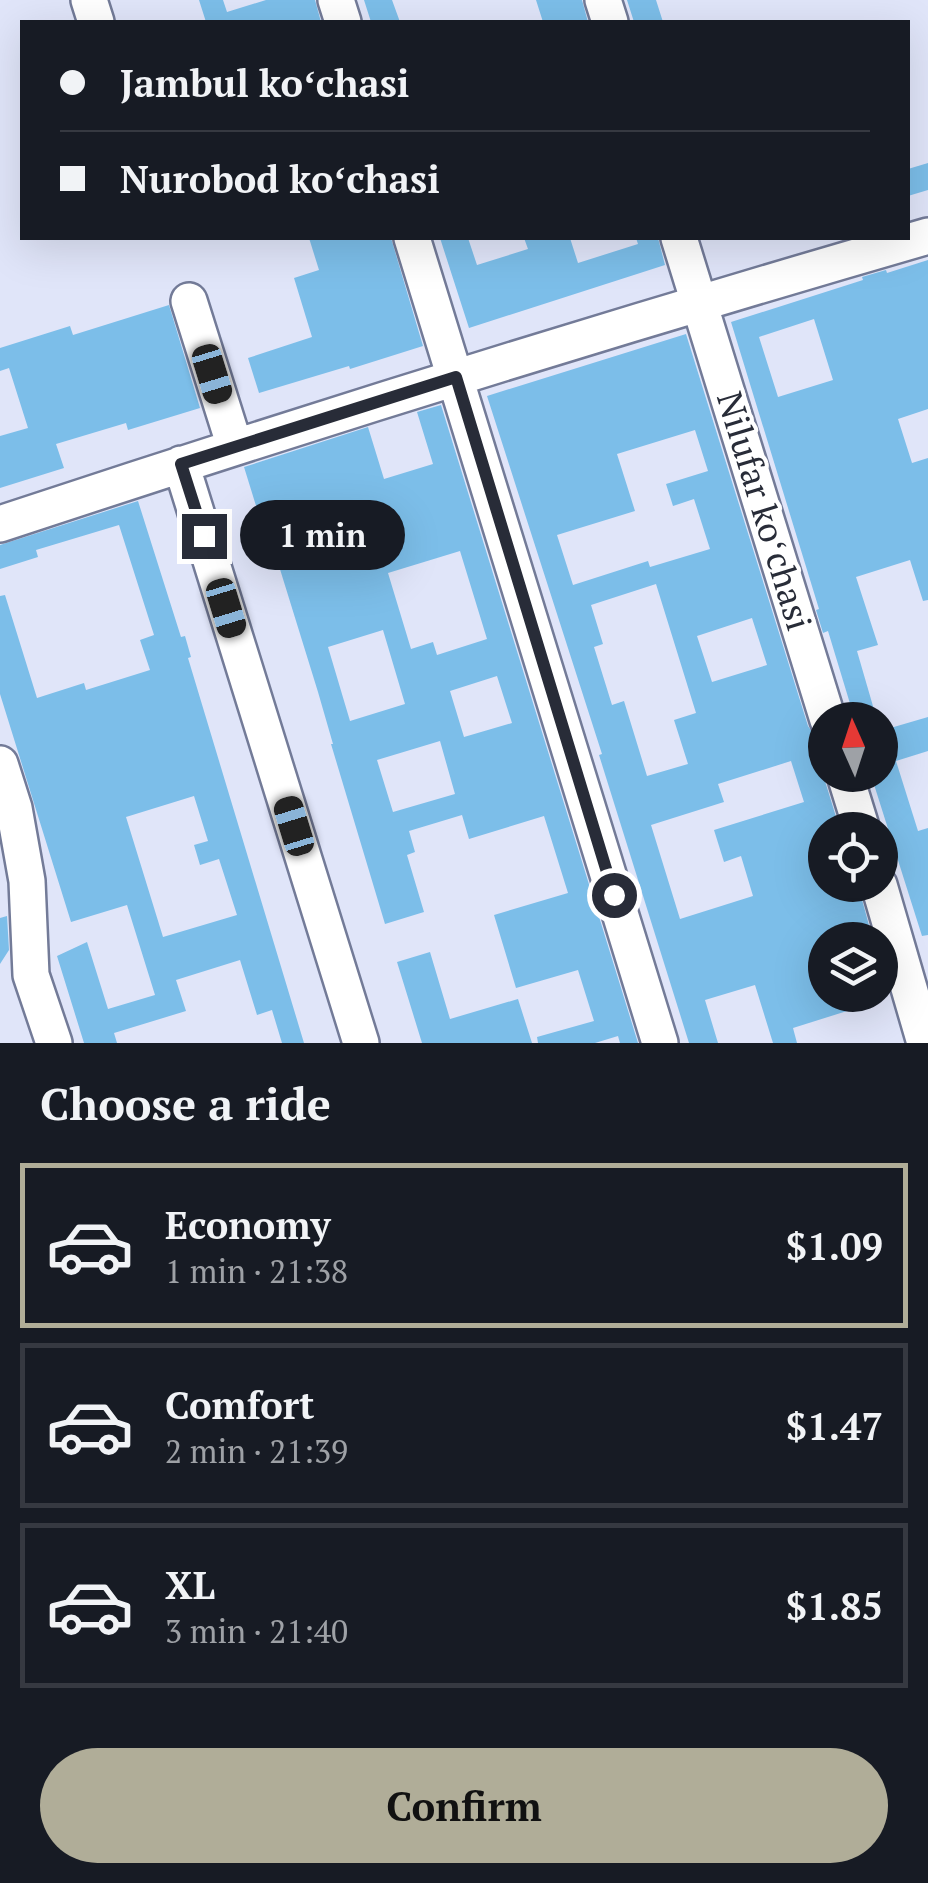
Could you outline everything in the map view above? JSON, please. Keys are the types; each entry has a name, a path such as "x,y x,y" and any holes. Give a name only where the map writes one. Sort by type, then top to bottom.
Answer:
{"street":[{"path":"0,524 456,377 928,236"},
{"path":"413,240 660,1043"},
{"name":"Nilufar koʻchasi","path":"680,240 822,702"},
{"path":"189,301 235,447"},
{"path":"181,464 362,1043"},
{"path":"0,764 14,808 26,881 32,975 46,1037"},
{"path":"886,902 918,974 925,1043"}],"building":[{"path":"199,0 223,0 227,12 266,0 315,0 320,20 205,20"},
{"path":"364,0 392,0 399,20 370,20"},
{"path":"536,0 582,0 587,20 542,20"},
{"path":"627,0 656,0 662,20 633,20"},
{"path":"928,163 928,190 910,195 910,168"},
{"path":"310,240 392,240 423,346 259,393 248,358 312,337 294,278 319,270"},
{"path":"441,240 469,240 477,265 528,249 525,240 571,240 578,263 638,244 637,240 659,240 665,265 469,328"},
{"path":"928,260 928,409 898,419 912,463 928,458 928,600 923,601 910,560 856,577 878,645 857,651 872,702 850,702 828,631 823,633 731,322 886,270 887,273","holes":["814,319 833,380 778,397 759,337"]},
{"path":"169,305 200,408 128,430 126,423 56,444 64,468 0,488 0,436 28,428 9,368 0,371 0,348 70,326 73,335"},
{"path":"686,334 808,726 808,792 828,792 834,812 808,812 808,902 863,902 868,922 808,922 808,1012 844,1012 793,1028 797,1043 773,1043 755,985 705,1000 718,1043 689,1043 599,755 602,754 487,396","holes":["695,430 708,471 666,484 673,506 694,499 710,549 650,567 648,561 573,585 557,535 635,511 617,454","656,584 696,713 674,720 688,764 647,776 624,701 612,705 594,647 603,644 591,605","752,618 767,665 712,682 697,636","791,761 804,802 714,830 724,862 741,856 753,896 680,919 651,825 724,802 718,784"]},
{"path":"441,405 638,1043 620,1043 618,1036 595,1043 538,1043 537,1037 594,1021 578,970 516,988 494,915 568,893 544,816 469,839 462,815 409,831 415,852 407,855 424,912 385,924 318,692 266,524 262,525 244,467 368,427 384,479 433,464 417,412","holes":["460,551 487,639 437,655 433,642 411,649 388,573","383,630 405,704 350,721 328,647","497,676 512,723 464,737 450,691","440,741 455,794 393,812 377,760"]},
{"path":"138,501 181,637 185,636 191,657 188,658 304,1043 282,1043 272,1010 257,1015 240,960 176,980 186,1011 114,1033 117,1043 84,1043 57,956 87,942 108,1009 155,995 127,905 71,922 0,694 0,596 5,595 37,698 84,683 86,690 150,670 140,640 154,635 119,525 36,550 38,557 0,569 0,545","holes":["194,796 208,841 194,845 200,865 219,859 237,915 163,937 126,817"]},
{"path":"928,717 928,751 898,760 898,726"},
{"path":"898,767 918,831 928,828 928,935 922,936 898,860 898,812 883,812 876,792 898,792"},
{"path":"7,916 9,950 0,964 0,918"},
{"path":"430,952 450,1019 518,999 532,1043 422,1043 397,962"}],"route":[{"path":"204,536 181,464 456,377 614,895"}]}
